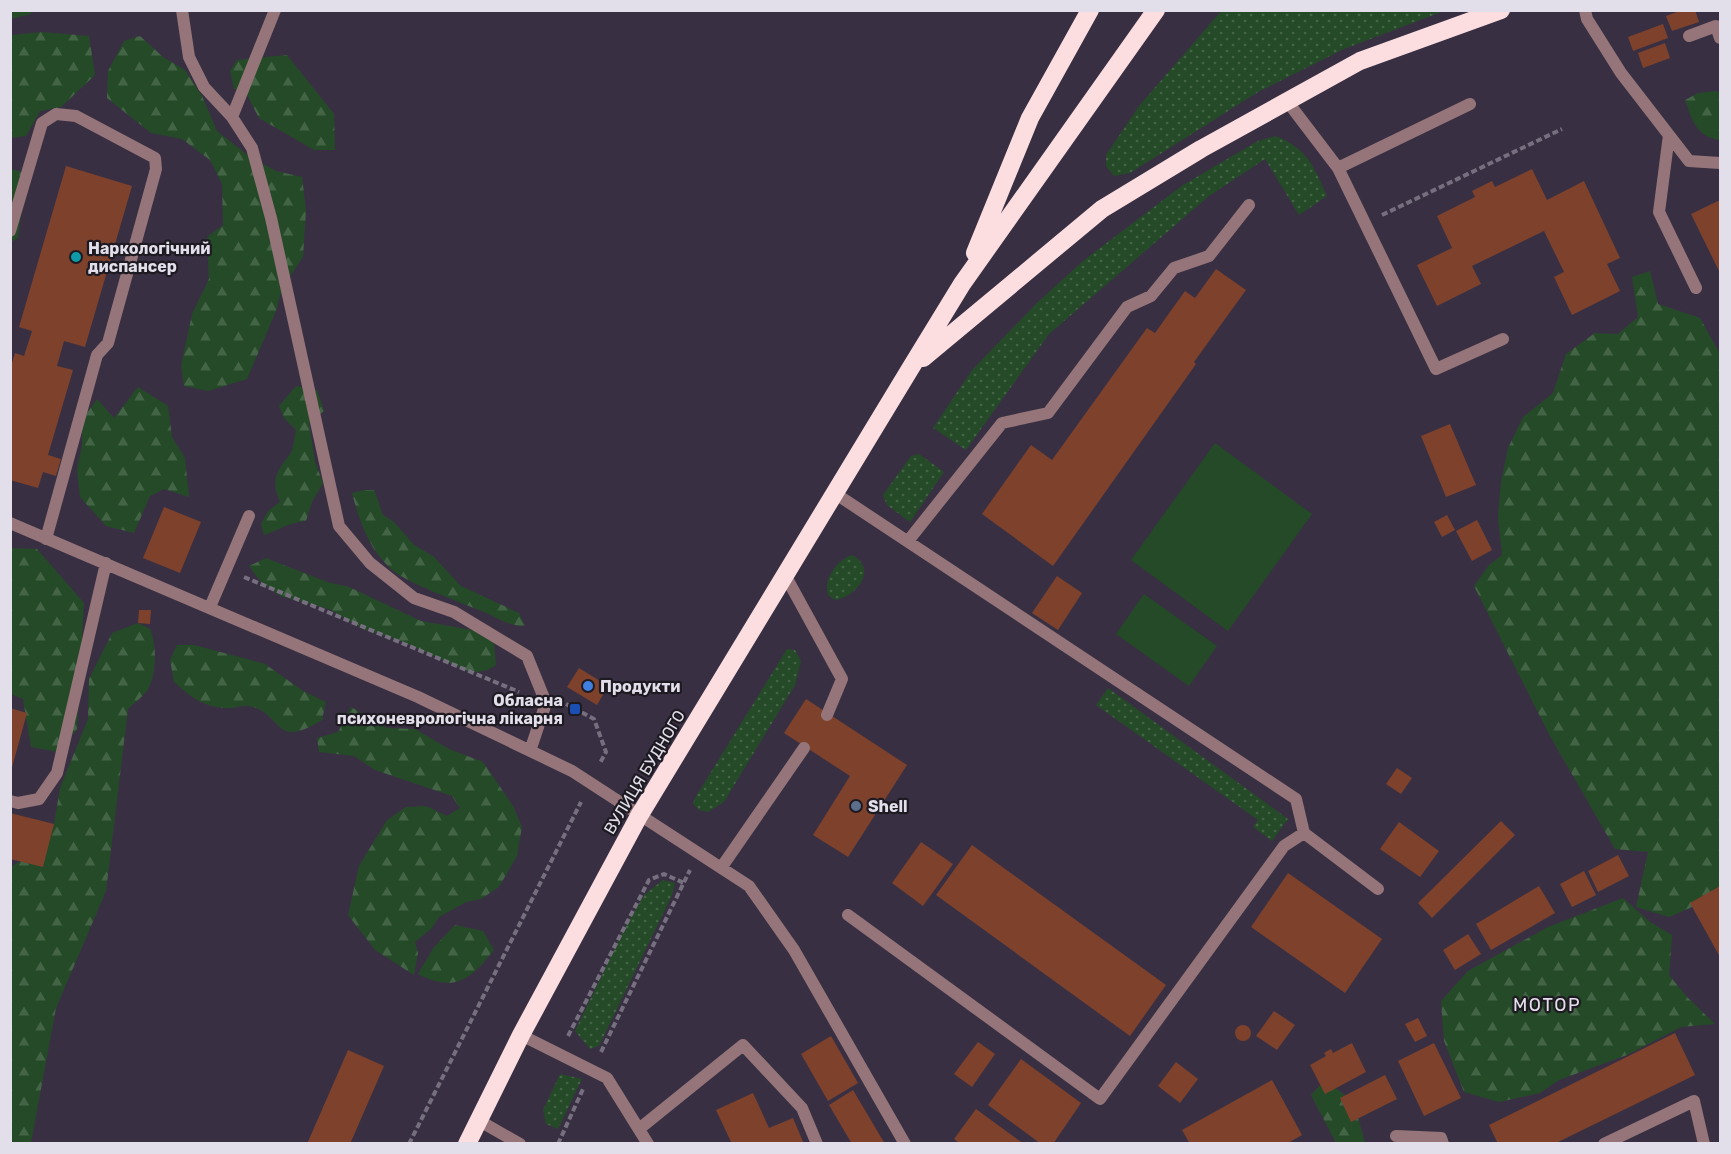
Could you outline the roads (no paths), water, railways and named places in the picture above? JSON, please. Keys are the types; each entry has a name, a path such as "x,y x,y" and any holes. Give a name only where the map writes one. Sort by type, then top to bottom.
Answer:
{"highway":[{"path":"962,284 1030,118 1090,10"},
{"path":"962,284 1156,10"},
{"path":"910,369 1102,209 1360,61 1501,10"},
{"name":"ВУЛИЦЯ БУДНОГО","path":"467,1143 520,1035 639,816 962,284"}],"lane":[{"path":"182,10 189,57 204,87 232,117 252,148 272,218 339,525 370,563 414,598 454,612 527,656 546,704 530,751"},
{"path":"232,117 275,10"},
{"path":"1586,10 1587,19 1621,73 1689,161 1720,163"},
{"path":"1689,36 1716,26 1720,38"},
{"path":"1287,101 1338,168 1436,369 1503,339"},
{"path":"1338,168 1470,104"},
{"path":"10,231 42,123 56,114 76,116 155,158 156,169 108,343 97,355 46,539"},
{"path":"1669,135 1659,212 1696,288"},
{"path":"908,541 1002,423 1048,414 1127,307 1151,296 1174,268 1209,256 1249,205"},
{"path":"836,494 1296,799 1304,833 1378,889"},
{"path":"210,607 249,516"},
{"path":"10,523 418,697 572,771 749,886 794,950 905,1143"},
{"path":"10,801 18,803 39,799 57,773 106,563"},
{"path":"786,575 842,679 828,715"},
{"path":"721,868 804,748"},
{"path":"848,915 1100,1099 1284,846 1304,833"},
{"path":"520,1035 608,1078 648,1143"},
{"path":"639,1129 743,1045 802,1107 817,1143"},
{"path":"1604,1143 1694,1101 1704,1143"},
{"path":"478,1120 520,1143"},
{"path":"1396,1136 1441,1138 1443,1143"}],"place":[{"name":"Наркологічний диспансер","path":"76,257"},
{"name":"Продукти","path":"588,686"},
{"name":"Обласна психоневрологічна лікарня","path":"575,709"},
{"name":"Shell","path":"856,806"}],"district":[{"name":"МОТОР","path":"1547,1005"}]}
